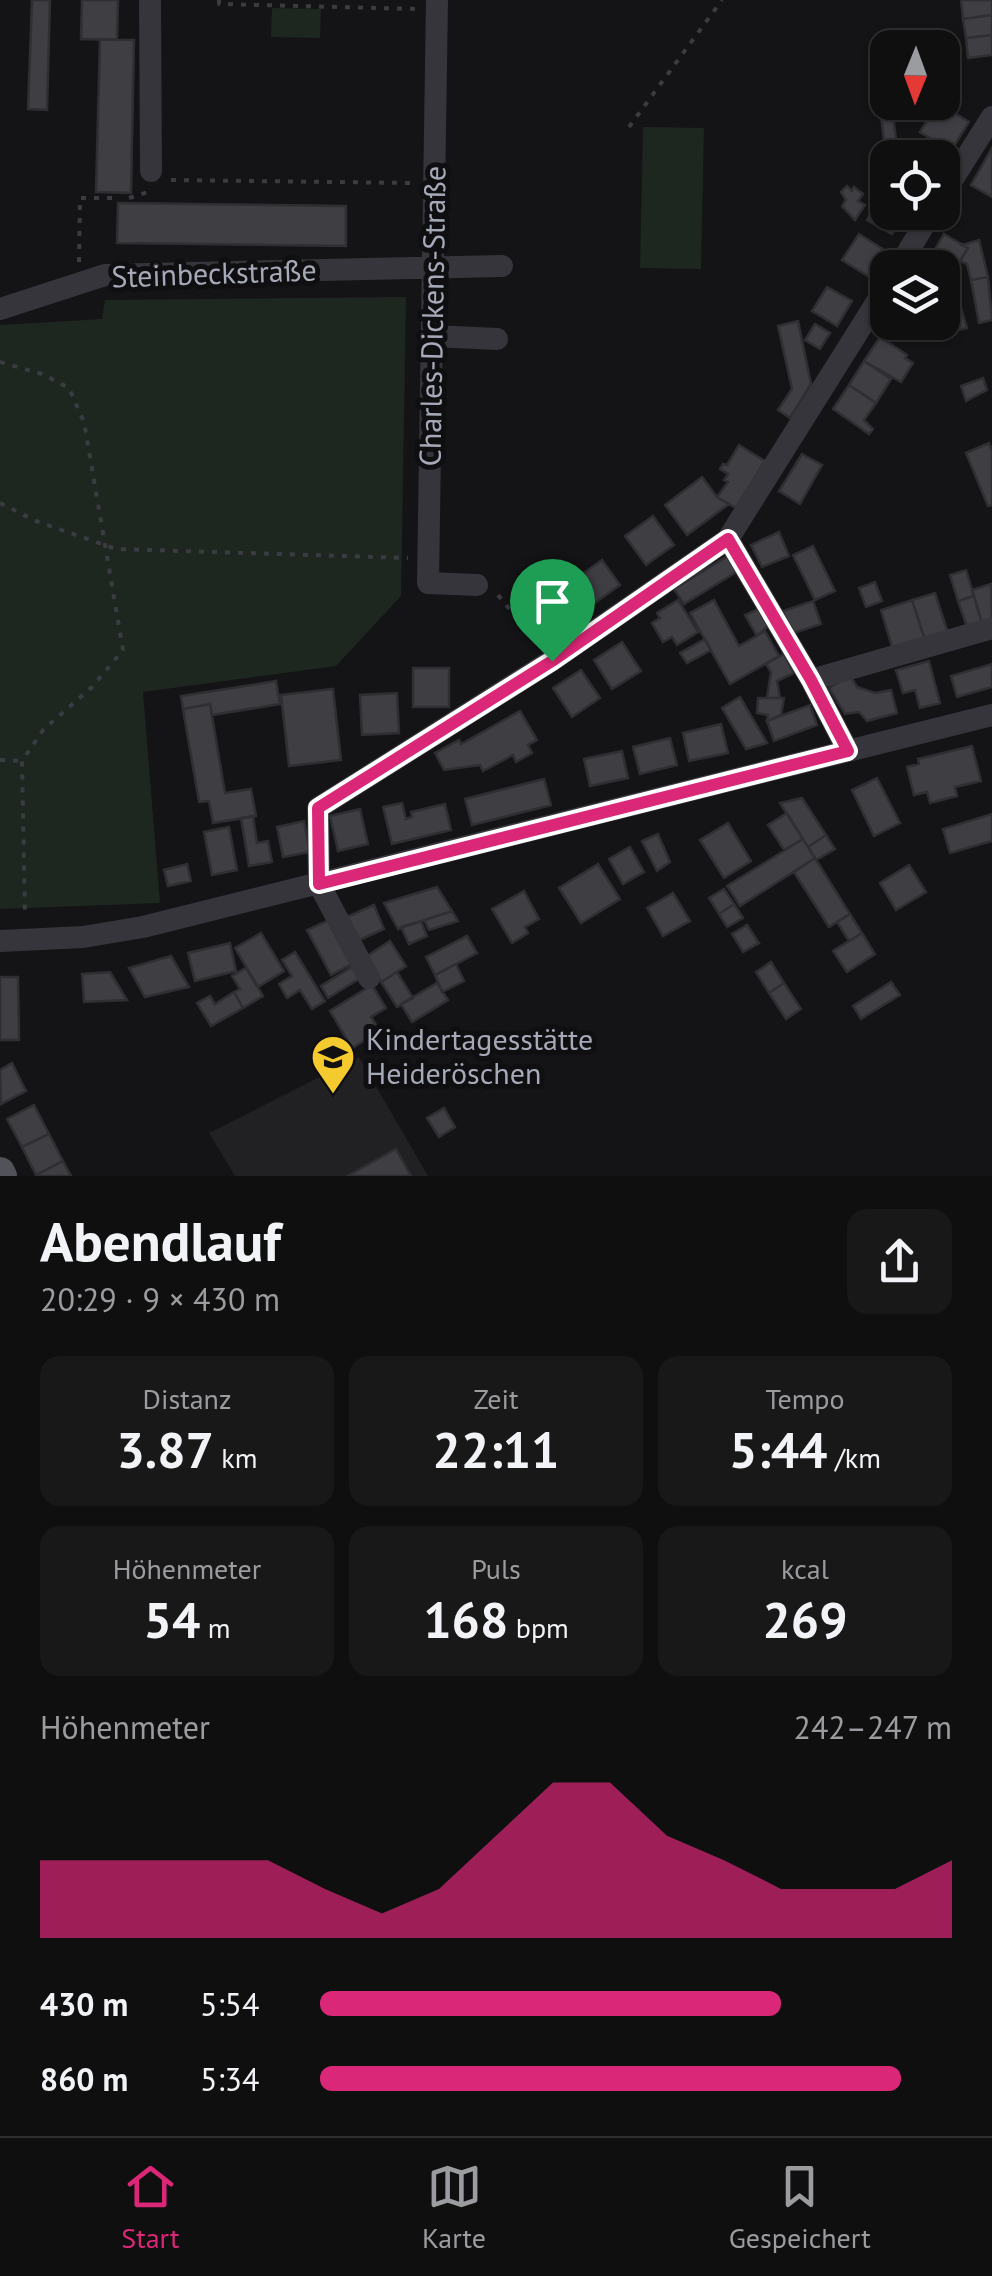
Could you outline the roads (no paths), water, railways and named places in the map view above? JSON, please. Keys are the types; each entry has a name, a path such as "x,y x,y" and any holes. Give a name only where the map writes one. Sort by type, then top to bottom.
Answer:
{"street":[{"path":"150,0 154,180"},
{"name":"Charles-Dickens-Straße","path":"436,4 428,582 477,585"},
{"path":"960,168 992,117"},
{"name":"Steinbeckstraße","path":"0,309 105,275 502,266"},
{"path":"370,978 319,884 318,808 552,661 728,539 870,313"},
{"path":"433,336 497,339"},
{"path":"728,539 848,751"},
{"path":"811,680 992,628"},
{"path":"0,942 83,937 143,927 992,715"}],"place":[{"name":"Kindertagesstätte Heideröschen","path":"333,1095"}]}
